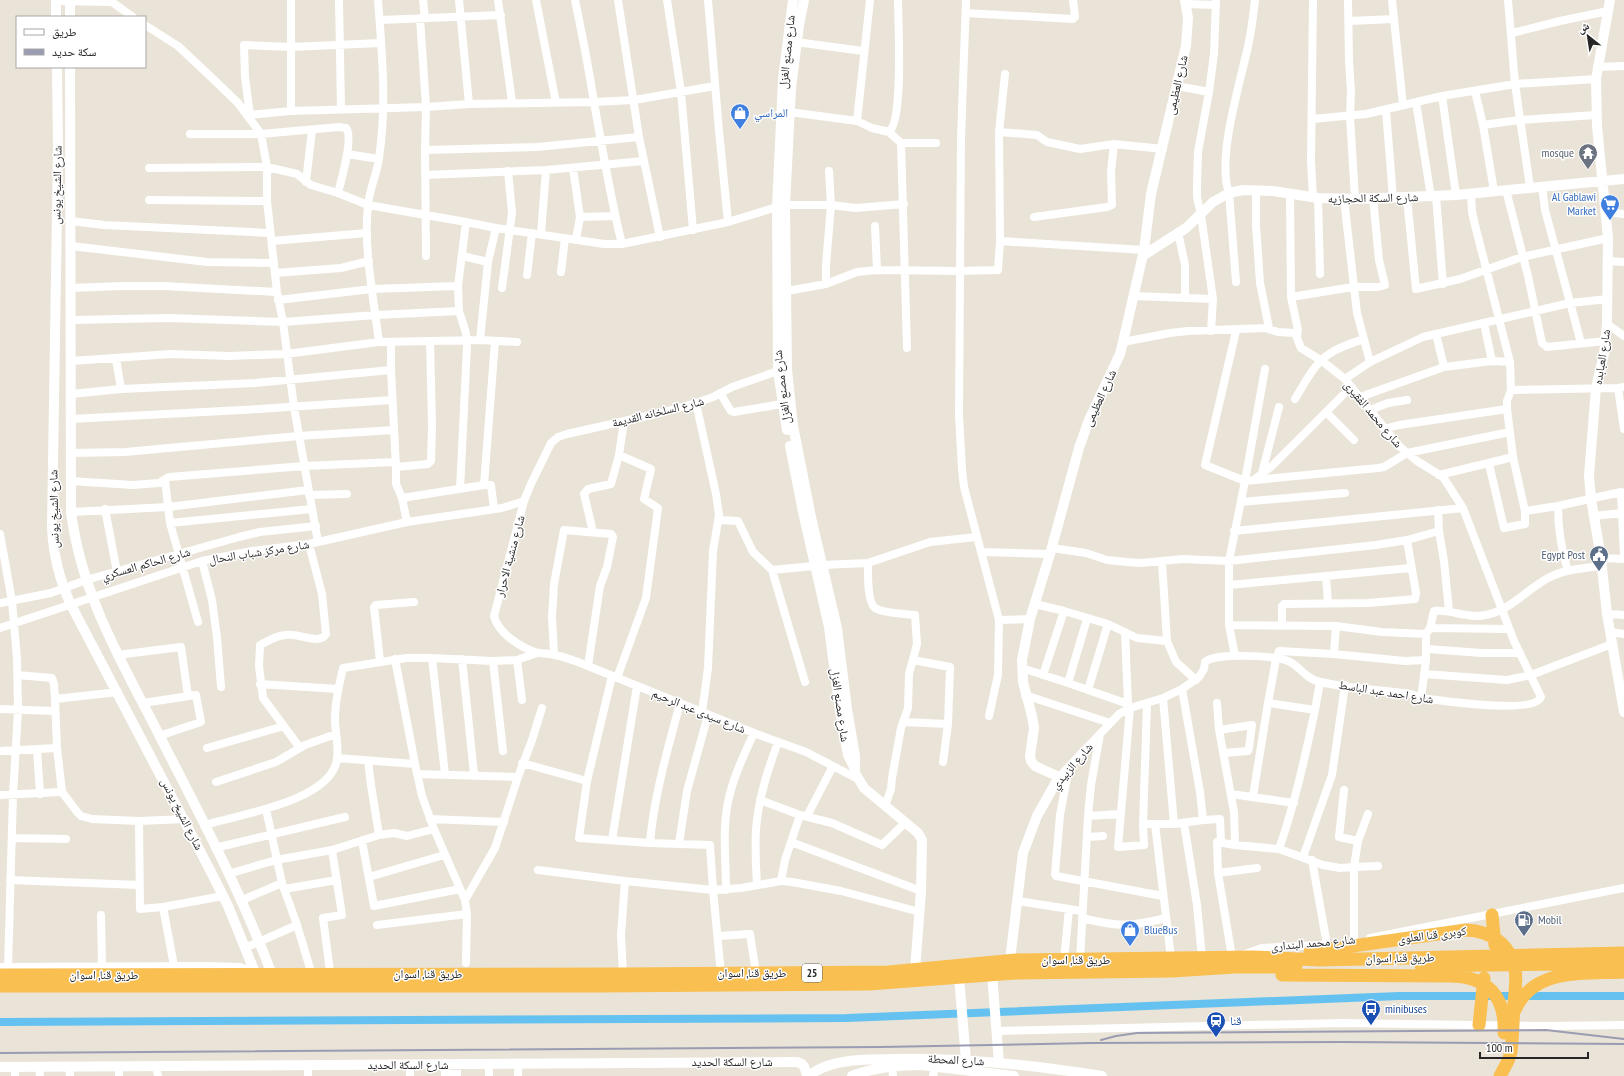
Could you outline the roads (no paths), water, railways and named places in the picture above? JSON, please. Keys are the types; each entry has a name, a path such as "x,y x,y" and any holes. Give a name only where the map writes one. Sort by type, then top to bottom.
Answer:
{"highway":[{"path":"1479,1020 1483,987 1493,963 1492,915"},
{"name":"كوبرى قنا العلوى","path":"1268,957 1285,953 1330,950 1466,930 1475,930 1492,936 1505,947 1513,962 1516,978 1511,1052 1500,1076"},
{"name":"طريق قنا, اسوان","path":"1534,960 1624,953"},
{"name":"طريق قنا, اسوان","path":"0,986 334,980 868,984 992,974 1172,971 1268,957 1315,960 1493,963"},
{"name":"طريق قنا, اسوان","path":"360,980 623,974 889,972 1010,960 1202,958 1235,961 1493,963 1517,960 1534,960 1624,963"},
{"path":"1235,961 1240,971 1251,975 1463,976 1478,980 1491,990 1501,1004 1505,1020 1501,1058 1491,1076"},
{"name":"طريق قنا, اسوان","path":"3,970 312,975 334,980"},
{"path":"1514,1012 1521,999 1531,988 1551,978 1566,975 1624,972"}],"street":[{"path":"56,16 56,0 112,1 132,16"},
{"path":"291,0 290,47 292,111"},
{"path":"339,0 341,109"},
{"path":"378,0 382,43 384,107 379,159 368,205 367,234 372,289 380,342"},
{"path":"423,0 426,107 426,256"},
{"path":"459,0 469,104"},
{"path":"498,0 512,102"},
{"path":"536,0 556,103"},
{"path":"575,0 604,165 622,244"},
{"path":"618,0 639,137 660,237"},
{"path":"667,0 681,92 693,230"},
{"path":"708,0 728,222"},
{"name":"شارع مصنع الغزل","path":"793,0 782,95 782,404 793,466 818,565"},
{"name":"شارع مصنع الغزل","path":"804,0 796,42 781,206 787,291 782,371 829,627 840,712 848,755 858,779 864,788 918,832 922,840 922,891 915,970"},
{"path":"857,121 863,51 870,0"},
{"path":"889,132 893,127 898,99 900,63 898,0"},
{"path":"966,0 961,138 960,451 964,487 999,620 998,675 989,716"},
{"path":"966,13 1073,19 1075,17 1073,0"},
{"path":"1236,282 1229,193 1225,176 1227,147 1236,95 1251,32 1255,0"},
{"path":"1314,0 1311,161 1320,274"},
{"path":"1348,0 1351,91 1349,199 1354,287 1357,313 1370,362"},
{"path":"1392,0 1403,105"},
{"path":"1508,0 1519,120 1530,187"},
{"name":"شارع العبابده","path":"1610,0 1596,79 1596,115 1608,238 1609,261 1607,324 1606,341 1596,388 1589,476 1593,516 1602,562 1607,614 1623,699 1624,712"},
{"path":"70,1 70,16"},
{"path":"1186,2 1216,3 1214,54 1197,170 1197,197 1201,215 1212,298 1210,331"},
{"name":"شارع العظيمى","path":"1059,777 1035,766 1031,761 1030,756 1034,728 1032,716 1025,695 1022,668 1026,636 1079,448 1089,420 1120,354 1144,252 1151,194 1178,86 1188,32 1186,2"},
{"path":"1512,33 1608,11"},
{"path":"380,20 501,15"},
{"path":"1349,21 1394,19"},
{"path":"146,26 178,46 224,89 249,115 261,134 267,167 267,201 273,263 284,322 286,354 294,407 318,542"},
{"path":"796,42 863,51"},
{"path":"249,115 245,77 244,45 290,47 382,43"},
{"path":"1597,67 1624,66"},
{"name":"شارع الشيخ يونس","path":"57,68 52,526 55,560 63,588 71,605 185,819 223,896 256,975"},
{"name":"شارع الشيخ يونس","path":"70,68 70,480 71,512 77,549 92,598 117,655 228,874 272,975"},
{"path":"787,291 826,284 857,272 877,270 998,270 1000,241 999,132 1005,74"},
{"path":"1312,119 1350,116 1386,110 1442,96 1475,92 1515,84 1596,79"},
{"path":"249,115 292,111 384,107 426,107 512,102 556,103 634,100 715,86"},
{"path":"1178,86 1209,92"},
{"path":"1475,92 1483,125 1494,191"},
{"path":"1442,96 1456,195"},
{"path":"1416,102 1433,197 1442,284"},
{"path":"1386,110 1393,198"},
{"path":"789,112 857,121 872,128 889,132 901,143 936,143"},
{"path":"1483,125 1519,120 1596,115"},
{"path":"190,134 261,134 346,128 349,131 347,154 338,193"},
{"path":"306,182 312,130"},
{"path":"999,132 1037,135 1047,142 1080,149 1114,144 1162,149"},
{"path":"425,150 537,147 639,137"},
{"path":"901,143 904,204 904,270 908,348"},
{"path":"1034,217 1107,207 1112,205 1111,171 1114,144"},
{"path":"347,154 379,159"},
{"path":"425,175 546,170 644,161"},
{"path":"149,168 267,167 297,174 311,185 338,193 368,205 496,228 604,244 622,244 693,230 728,222 781,206 831,205 856,208 904,204"},
{"path":"573,168 580,217 576,240"},
{"path":"542,234 546,170"},
{"path":"826,284 826,265 831,205 829,170"},
{"path":"502,288 512,204 508,171"},
{"name":"شارع السكة الحجازيه","path":"1144,252 1186,228 1213,202 1229,193 1243,190 1290,193 1315,198 1407,198 1471,194 1530,187 1624,179"},
{"path":"1542,186 1545,210 1581,343"},
{"path":"1256,190 1256,225 1260,283 1269,328"},
{"path":"1506,190 1542,343 1547,347 1606,341"},
{"path":"1123,342 1179,332 1269,328 1278,332 1292,332 1297,336 1298,330 1291,297 1290,193"},
{"path":"1471,194 1472,212 1510,362 1511,390 1507,401 1507,409 1513,457 1525,511 1526,524 1504,528 1490,464"},
{"path":"1291,297 1354,287 1378,287 1385,285 1379,260 1373,198"},
{"path":"1407,198 1416,289 1442,284 1486,271 1522,257 1608,238"},
{"path":"149,200 267,201"},
{"path":"1606,212 1624,214"},
{"path":"580,217 615,216"},
{"path":"71,221 104,225 271,237 367,234"},
{"path":"460,489 466,333 459,311 458,286 463,256 466,222"},
{"path":"875,226 877,270"},
{"path":"480,340 488,262 496,228"},
{"path":"1178,232 1185,265 1185,298"},
{"path":"56,233 71,233"},
{"path":"527,275 532,233"},
{"path":"561,272 565,238"},
{"path":"1000,241 1144,252"},
{"path":"71,246 207,262 273,263"},
{"path":"463,256 488,262"},
{"path":"275,273 341,268 369,261"},
{"path":"1609,261 1624,262"},
{"path":"71,288 163,286 263,293 278,296 372,289 458,286"},
{"path":"1133,296 1212,298"},
{"path":"1345,379 1370,362 1423,337 1484,324 1500,318 1535,310 1570,303 1608,299"},
{"path":"71,320 169,318 284,322 376,315 459,311"},
{"path":"1484,324 1492,361"},
{"path":"1607,324 1624,336"},
{"path":"1236,330 1206,465 1249,481 1378,468 1384,467 1407,453 1510,432"},
{"path":"1436,334 1444,367"},
{"name":"شارع محمد الفقيرى","path":"1297,336 1300,346 1345,379 1384,429 1407,453 1445,479 1463,508 1509,629 1541,697"},
{"path":"1295,399 1312,372 1328,354 1339,348 1364,339"},
{"path":"71,361 170,354 229,356 286,354 380,342 480,340 517,342"},
{"path":"70,480 133,485 159,483 170,477 304,466 428,464 431,462 432,425 430,341"},
{"path":"484,485 495,341"},
{"path":"391,342 390,370 396,484 402,498 407,522"},
{"path":"116,359 121,389"},
{"path":"1360,397 1444,367 1492,361 1510,362"},
{"path":"1162,562 1167,641 1176,662 1196,680 1202,674 1207,659 1235,656 1229,626 1229,561 1241,502 1249,481 1265,369"},
{"path":"71,394 121,389 255,384 390,370"},
{"name":"شارع السلخانه القديمة","path":"551,443 558,437 696,403 732,387 782,371"},
{"path":"1249,481 1272,466 1352,387"},
{"path":"1511,390 1621,387 1624,429"},
{"path":"720,393 731,411 734,412 782,404"},
{"path":"70,419 294,407 392,400"},
{"path":"1370,410 1388,403 1407,400"},
{"path":"679,844 687,791 705,713 713,551 719,520 716,494 696,403"},
{"path":"1262,473 1279,407"},
{"path":"1384,429 1399,425 1507,409"},
{"path":"1326,412 1354,440"},
{"path":"593,532 584,494 585,491 610,485 619,455 624,421"},
{"path":"70,453 125,452 299,436 394,430"},
{"name":"شارع منشية الاحرار","path":"537,653 526,648 507,634 498,626 494,616 524,502 536,472 551,443"},
{"path":"619,455 651,468 644,499 658,508 646,598 614,677 587,781 579,838 710,846 721,974"},
{"path":"1439,475 1490,464 1513,457"},
{"path":"165,480 170,523 198,622"},
{"path":"402,498 491,485 494,509"},
{"path":"1525,511 1558,506 1621,492 1624,555"},
{"path":"71,512 168,507 309,493 347,494"},
{"path":"1241,502 1346,493"},
{"name":"شارع مركز شباب النحال","path":"0,628 202,561 252,551 309,544 407,522 510,507 524,502"},
{"path":"1558,506 1561,551 1568,571"},
{"path":"1234,532 1463,508"},
{"path":"170,523 312,509"},
{"path":"105,510 117,572"},
{"path":"1438,510 1439,531 1444,561 1449,611"},
{"path":"1593,516 1623,513"},
{"path":"719,520 738,521 753,552 772,570 805,682"},
{"name":"شارع الحاكم العسكري","path":"0,603 39,596 86,580 239,537 274,530 316,526"},
{"path":"554,654 552,617 554,584 564,530 611,534 613,537 607,567 600,586 588,666"},
{"path":"981,552 1051,551 1086,553 1107,560 1127,562 1162,562 1183,559 1229,561 1343,549 1407,540 1439,531"},
{"path":"0,534 12,601 18,710 10,880 3,970 174,966 240,968 249,970 256,975"},
{"path":"772,570 818,565 868,563 930,542 976,537"},
{"path":"1282,626 1282,606 1284,604 1368,603 1414,599 1416,597 1416,593 1407,540"},
{"path":"300,748 263,698 260,684 260,645 282,635 290,634 319,639 325,637 326,634 322,594 309,544"},
{"path":"1421,698 1428,631 1434,611 1449,611 1476,616 1485,616 1503,610 1549,578 1568,571 1602,562 1624,559"},
{"path":"202,561 212,600 221,687"},
{"path":"868,563 870,599 872,605 879,610 915,616 917,644 909,674 908,708 903,722 895,758 891,789 885,806"},
{"path":"1229,585 1411,568"},
{"path":"1326,577 1328,603"},
{"path":"380,661 374,607 376,605 414,602"},
{"path":"1035,604 1108,624 1137,638 1167,641"},
{"path":"1043,675 1064,611"},
{"path":"1607,614 1624,615"},
{"path":"999,620 1030,619"},
{"path":"1068,683 1080,647 1087,619"},
{"path":"1088,690 1108,624"},
{"path":"1229,626 1336,626 1382,632 1509,629"},
{"path":"1334,654 1336,626"},
{"path":"1125,632 1129,706 1118,847 1144,845 1143,824 1147,704"},
{"path":"1610,632 1624,634"},
{"path":"1424,674 1507,680 1531,675 1612,644"},
{"path":"117,655 181,647 188,696"},
{"path":"1427,649 1482,653 1520,653"},
{"path":"1253,796 1276,658 1279,651 1334,654 1405,661 1426,660"},
{"path":"204,825 292,801 313,790 330,776 334,771 337,758 335,720 338,689 343,668 395,659 432,658 493,661 517,660 537,653"},
{"name":"شارع سيدى عبد الرحيم","path":"537,653 554,654 588,666 754,733 806,752 858,779"},
{"name":"شارع احمد عبد الباسط","path":"1235,656 1276,658 1291,662 1303,674 1320,682 1412,694 1421,698 1503,707 1530,704 1539,701 1541,697"},
{"path":"432,658 445,774"},
{"path":"395,659 417,774 430,820 444,855 465,900 467,914 466,963"},
{"path":"462,659 474,774"},
{"path":"517,660 522,700"},
{"path":"913,660 950,667 948,724 942,762"},
{"path":"493,661 503,751"},
{"path":"1022,668 1088,690 1129,706"},
{"path":"17,675 52,678 54,684 57,748 62,792 81,816 92,819 139,822 185,819"},
{"name":"شارع الزبيدي","path":"1010,960 1021,865 1027,841 1044,802 1059,777 1110,723 1129,706 1147,704 1163,698 1196,680"},
{"path":"1279,849 1301,776 1320,682"},
{"path":"260,684 338,689"},
{"path":"612,840 637,686"},
{"path":"1302,857 1332,775 1345,686"},
{"path":"1182,689 1200,792 1202,820"},
{"path":"55,699 118,692"},
{"path":"143,704 196,695 201,722 159,736"},
{"path":"1025,695 1110,723"},
{"path":"1163,698 1174,824"},
{"path":"650,843 657,795 680,703"},
{"path":"1217,703 1219,730 1234,812 1235,845"},
{"path":"1268,703 1315,710"},
{"path":"465,900 495,848 542,708"},
{"path":"0,709 55,711"},
{"path":"903,722 948,724"},
{"path":"1219,730 1252,725 1250,748 1248,751 1224,753"},
{"path":"207,748 284,726"},
{"path":"726,890 726,824 728,802 735,776 754,733"},
{"path":"216,782 276,762 314,741 336,734"},
{"path":"1080,960 1088,816 1091,785 1100,734"},
{"path":"756,885 756,836 760,800 778,742"},
{"path":"0,751 57,748"},
{"path":"37,749 40,794"},
{"path":"337,758 415,764"},
{"path":"368,761 370,785 379,835"},
{"path":"522,764 587,781"},
{"path":"781,881 785,860 791,842 803,815 833,766"},
{"path":"1069,767 1060,815 1055,874 1057,876 1085,880 1163,896"},
{"path":"417,774 474,774 518,777"},
{"path":"1344,790 1339,837 1358,841"},
{"path":"0,795 62,792"},
{"path":"1231,794 1294,803"},
{"path":"760,800 843,827 882,845 906,822"},
{"path":"266,809 276,860 283,886 297,925 312,975"},
{"path":"1088,816 1121,814"},
{"path":"1354,940 1354,868 1358,841 1368,814"},
{"path":"215,848 345,817"},
{"path":"1143,824 1174,824 1220,819 1221,842"},
{"path":"430,820 504,822"},
{"path":"139,822 140,909 163,907 223,896"},
{"path":"1184,822 1197,905 1202,958"},
{"path":"1155,824 1171,958"},
{"path":"228,874 276,860 332,850 379,835 394,833 407,836 434,829"},
{"path":"1087,837 1103,836"},
{"path":"12,838 66,839"},
{"path":"362,841 374,906 460,889"},
{"path":"791,842 922,891"},
{"path":"1235,961 1218,873 1217,842 1279,849 1332,867 1354,868 1378,866"},
{"path":"332,850 342,915 325,917 323,920 334,980"},
{"path":"369,877 444,855"},
{"path":"1312,860 1327,944"},
{"path":"1218,873 1257,868"},
{"path":"538,870 713,890 726,890 781,881 841,891 920,912"},
{"path":"10,880 139,885"},
{"path":"240,901 283,886 337,880"},
{"path":"623,974 621,935 625,881"},
{"name":"شارع محمد البندارى","path":"1235,961 1250,951 1262,948 1327,944 1354,940 1492,915 1624,888"},
{"path":"1018,901 1068,909 1104,924 1128,926 1166,918"},
{"path":"163,907 174,966"},
{"path":"1064,960 1068,909"},
{"path":"377,925 467,914"},
{"path":"101,915 102,967"},
{"path":"245,948 297,925"},
{"path":"718,936 750,934 756,973"},
{"path":"992,974 999,1063"},
{"path":"959,977 966,1060"},
{"path":"997,1031 1479,1020 1624,1025"},
{"name":"شارع المحطة","path":"811,1075 831,1064 923,1058 1040,1066 1102,1076"},
{"name":"شارع السكة الحديد","path":"0,1067 14,1072 157,1072 308,1065 798,1062 804,1066 811,1075"},
{"path":"446,1076 451,1064"},
{"path":"451,1064 456,1076"},
{"path":"489,1064 489,1076"},
{"path":"518,1064 518,1076"},
{"path":"308,1065 308,1076"},
{"path":"410,1065 410,1076"},
{"name":"شارع المحطة","path":"852,1076 874,1069 893,1071 906,1065 934,1071 1014,1076"}],"waterway":[{"path":"0,1022 847,1018 1399,996 1624,996"}],"railway":[{"path":"1101,1040 1137,1033 1546,1030 1624,1039"},
{"path":"0,1053 881,1047 1091,1043 1343,1042 1624,1044"}],"place":[{"name":"المراسي","path":"740,130"},
{"name":"mosque","path":"1588,170"},
{"name":"Al Gablawi Market","path":"1610,221"},
{"name":"Egypt Post","path":"1599,572"},
{"name":"Mobil","path":"1524,937"},
{"name":"BlueBus","path":"1130,947"},
{"name":"minibuses","path":"1371,1026"},
{"name":"قنا","path":"1216,1038"}]}
